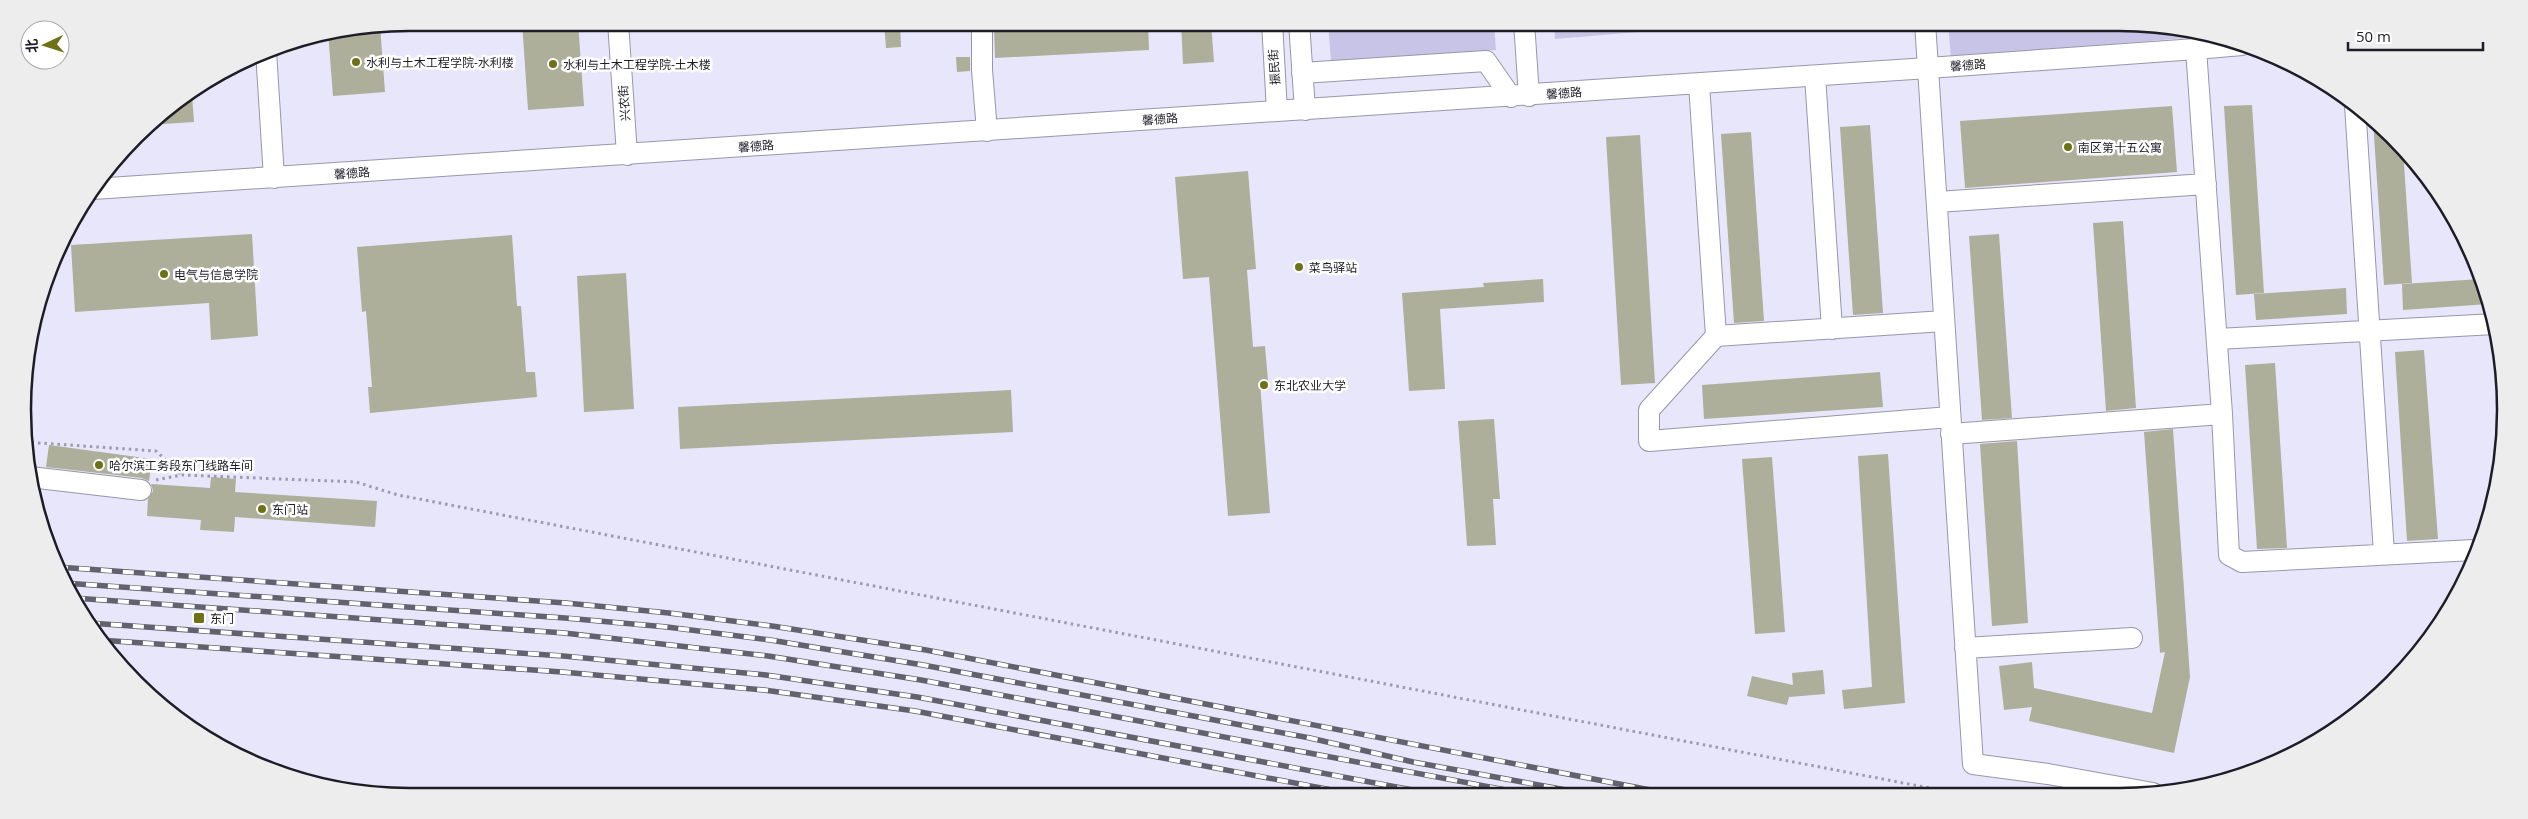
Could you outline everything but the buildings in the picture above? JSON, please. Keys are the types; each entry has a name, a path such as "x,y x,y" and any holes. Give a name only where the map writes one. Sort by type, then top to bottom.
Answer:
{"street":[{"name":"兴农街","path":"619,31 627,154"},
{"path":"982,31 982,70 987,131"},
{"name":"振民街","path":"1273,31 1277,111"},
{"path":"1300,31 1304,110"},
{"path":"1520,96 1524,31"},
{"path":"1926,31 1973,764 2048,774 2124,788"},
{"name":"馨德路","path":"102,188 1699,84 2196,49 2213,43"},
{"path":"2223,46 2196,49 2222,414 2229,555 2242,562 2469,550"},
{"path":"267,59 274,178"},
{"path":"1302,73 1486,62 1520,96"},
{"path":"1815,76 1832,329"},
{"path":"1699,84 1716,336"},
{"path":"2356,115 2384,554"},
{"path":"1937,202 2206,184"},
{"path":"1944,321 1716,336 1649,410 1649,441 2222,414"},
{"path":"2217,339 2487,324"},
{"path":"38,478 141,490"},
{"path":"1965,648 2132,638"}],"path":[{"path":"33,443 156,452 182,475"},
{"path":"141,490 152,481 182,475 356,482 398,496 1930,788"}],"shaded area":[{"path":"1329,31 1495,31 1496,50 1331,61"},
{"path":"1554,31 1650,31 1555,39"},
{"path":"1949,31 2118,31 2168,34 2186,38 2185,38 1951,58"}],"railway":[{"path":"66,568 566,603 772,626 926,650 1640,788"},
{"path":"74,584 565,618 667,627 770,640 923,665 1310,738 1413,762 1555,788"},
{"path":"82,599 564,633 768,656 921,680 1495,788"},
{"path":"98,624 563,656 766,675 917,697 1402,788"},
{"path":"110,641 562,672 764,690 915,711 1321,788"}],"place":[{"name":"水利与土木工程学院-水利楼","path":"356,62"},
{"name":"水利与土木工程学院-土木楼","path":"553,64"},
{"name":"南区第十五公寓","path":"2068,147"},
{"name":"菜鸟驿站","path":"1299,267"},
{"name":"电气与信息学院","path":"164,274"},
{"name":"东北农业大学","path":"1264,385"},
{"name":"哈尔滨工务段东门线路车间","path":"99,465"},
{"name":"东门站","path":"262,509"},
{"name":"东门","path":"199,618"}]}
